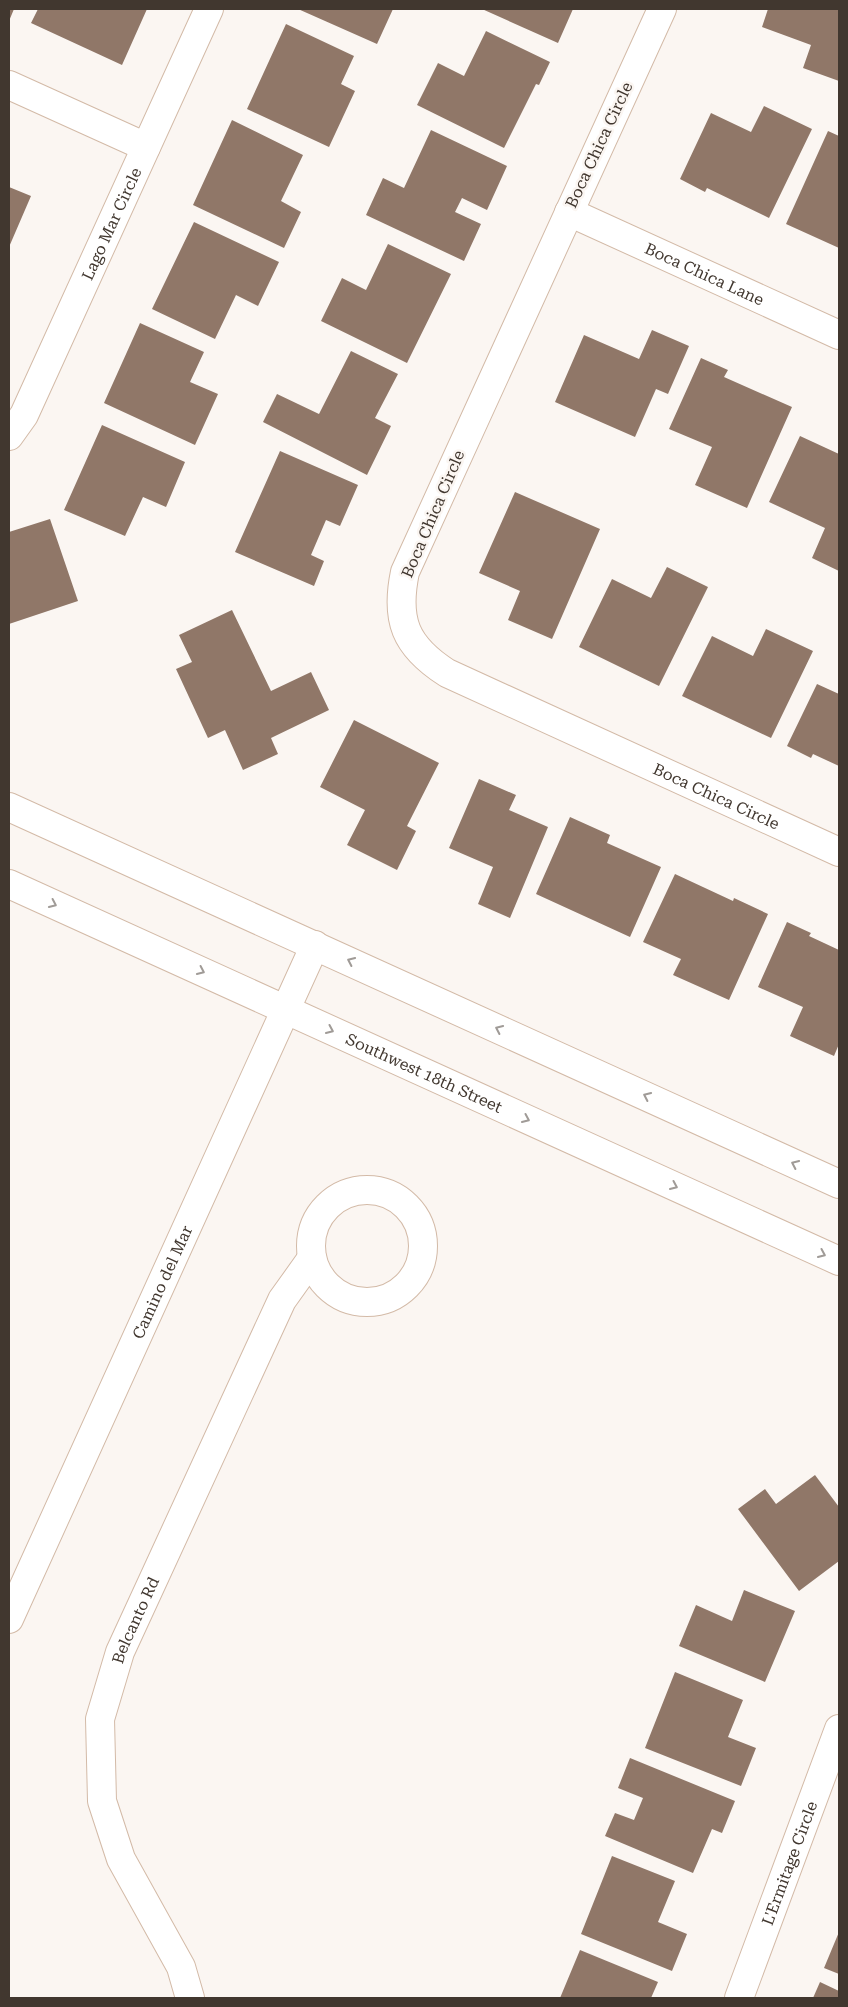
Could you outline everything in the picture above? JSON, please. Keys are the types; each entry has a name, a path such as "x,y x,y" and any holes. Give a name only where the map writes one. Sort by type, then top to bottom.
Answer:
{"street":[{"name":"Lago Mar Circle","path":"9,436 24,415 209,9"},
{"name":"Boca Chica Circle","path":"662,9 405,572 400,596 402,620 413,642 428,661 447,673 839,852"},
{"path":"9,85 146,147"},
{"name":"Boca Chica Lane","path":"569,212 839,335"},
{"path":"9,807 839,1184"},
{"name":"Southwest 18th Street","path":"9,884 839,1261"},
{"name":"Camino del Mar","path":"9,1619 315,945"},
{"path":"364,1190 383,1192 399,1200 412,1212 421,1228 424,1246 421,1263 412,1279 399,1292 384,1300 366,1302 348,1299 333,1290 319,1276 312,1258 311,1238 317,1220 328,1204 345,1194 364,1190"},
{"name":"Belcanto Rd","path":"190,1998 181,1968 121,1859 102,1802 100,1719 120,1652 282,1300 312,1258"},
{"name":"L'Ermitage Circle","path":"739,1998 839,1729"}],"building":[{"path":"9,9 14,9 9,21"},
{"path":"38,9 147,9 122,65 31,23"},
{"path":"298,9 393,9 377,44"},
{"path":"482,9 573,9 558,43"},
{"path":"768,9 839,9 839,81 803,68 811,45 762,27"},
{"path":"286,24 354,56 341,84 355,91 329,147 247,109"},
{"path":"486,31 550,62 539,85 536,84 504,148 417,105 438,63 464,76"},
{"path":"764,106 812,129 769,218 707,188 705,192 680,179 711,113 751,132"},
{"path":"232,120 303,155 281,201 301,212 284,248 193,205"},
{"path":"431,130 507,166 487,210 462,198 455,212 481,224 464,261 366,215 383,178 404,188"},
{"path":"828,131 839,136 839,248 786,224"},
{"path":"9,187 31,196 9,247"},
{"path":"194,222 279,262 258,306 236,295 215,339 152,309"},
{"path":"388,244 451,274 407,363 321,321 342,278 366,290"},
{"path":"140,323 204,352 190,382 218,394 195,445 104,403"},
{"path":"652,330 689,346 668,394 656,389 635,437 555,402 584,335 639,359"},
{"path":"351,351 398,374 375,418 391,426 367,475 263,422 277,394 319,414"},
{"path":"701,358 728,370 724,377 792,407 747,508 695,485 712,447 669,429"},
{"path":"102,425 185,462 166,507 143,497 125,536 64,510"},
{"path":"800,436 839,454 839,571 812,558 825,528 769,502"},
{"path":"280,451 358,485 340,526 326,520 311,555 324,561 314,586 235,552"},
{"path":"515,492 600,529 552,639 508,620 520,591 479,573"},
{"path":"50,519 78,601 9,624 9,532"},
{"path":"667,567 708,587 659,686 579,647 612,579 651,598"},
{"path":"232,610 271,691 311,672 329,710 271,738 278,754 243,770 225,730 208,738 176,669 192,662 179,635"},
{"path":"766,629 813,651 771,738 682,696 712,636 753,656"},
{"path":"817,684 839,694 839,766 813,754 811,758 787,746"},
{"path":"354,720 439,763 407,826 416,831 397,870 347,845 365,810 320,787"},
{"path":"479,779 516,795 509,810 548,827 510,918 478,904 493,867 449,848"},
{"path":"570,817 610,835 607,843 661,867 630,937 536,894"},
{"path":"675,874 733,901 734,898 768,914 729,1000 673,975 681,959 643,942"},
{"path":"787,922 811,933 809,936 839,950 839,1044 834,1056 790,1036 803,1007 758,987"},
{"path":"815,1475 839,1507 839,1561 799,1591 738,1509 765,1489 776,1504"},
{"path":"744,1590 795,1611 765,1682 679,1646 696,1605 732,1621"},
{"path":"675,1672 743,1700 728,1737 756,1748 741,1786 645,1748"},
{"path":"630,1758 735,1801 722,1833 712,1829 693,1873 605,1836 615,1813 634,1820 643,1798 618,1788"},
{"path":"612,1856 675,1881 658,1922 687,1934 672,1971 581,1934"},
{"path":"839,1932 839,1974 824,1968"},
{"path":"580,1950 658,1982 651,1998 560,1998"},
{"path":"820,1982 839,1991 839,1998 813,1998"}]}
